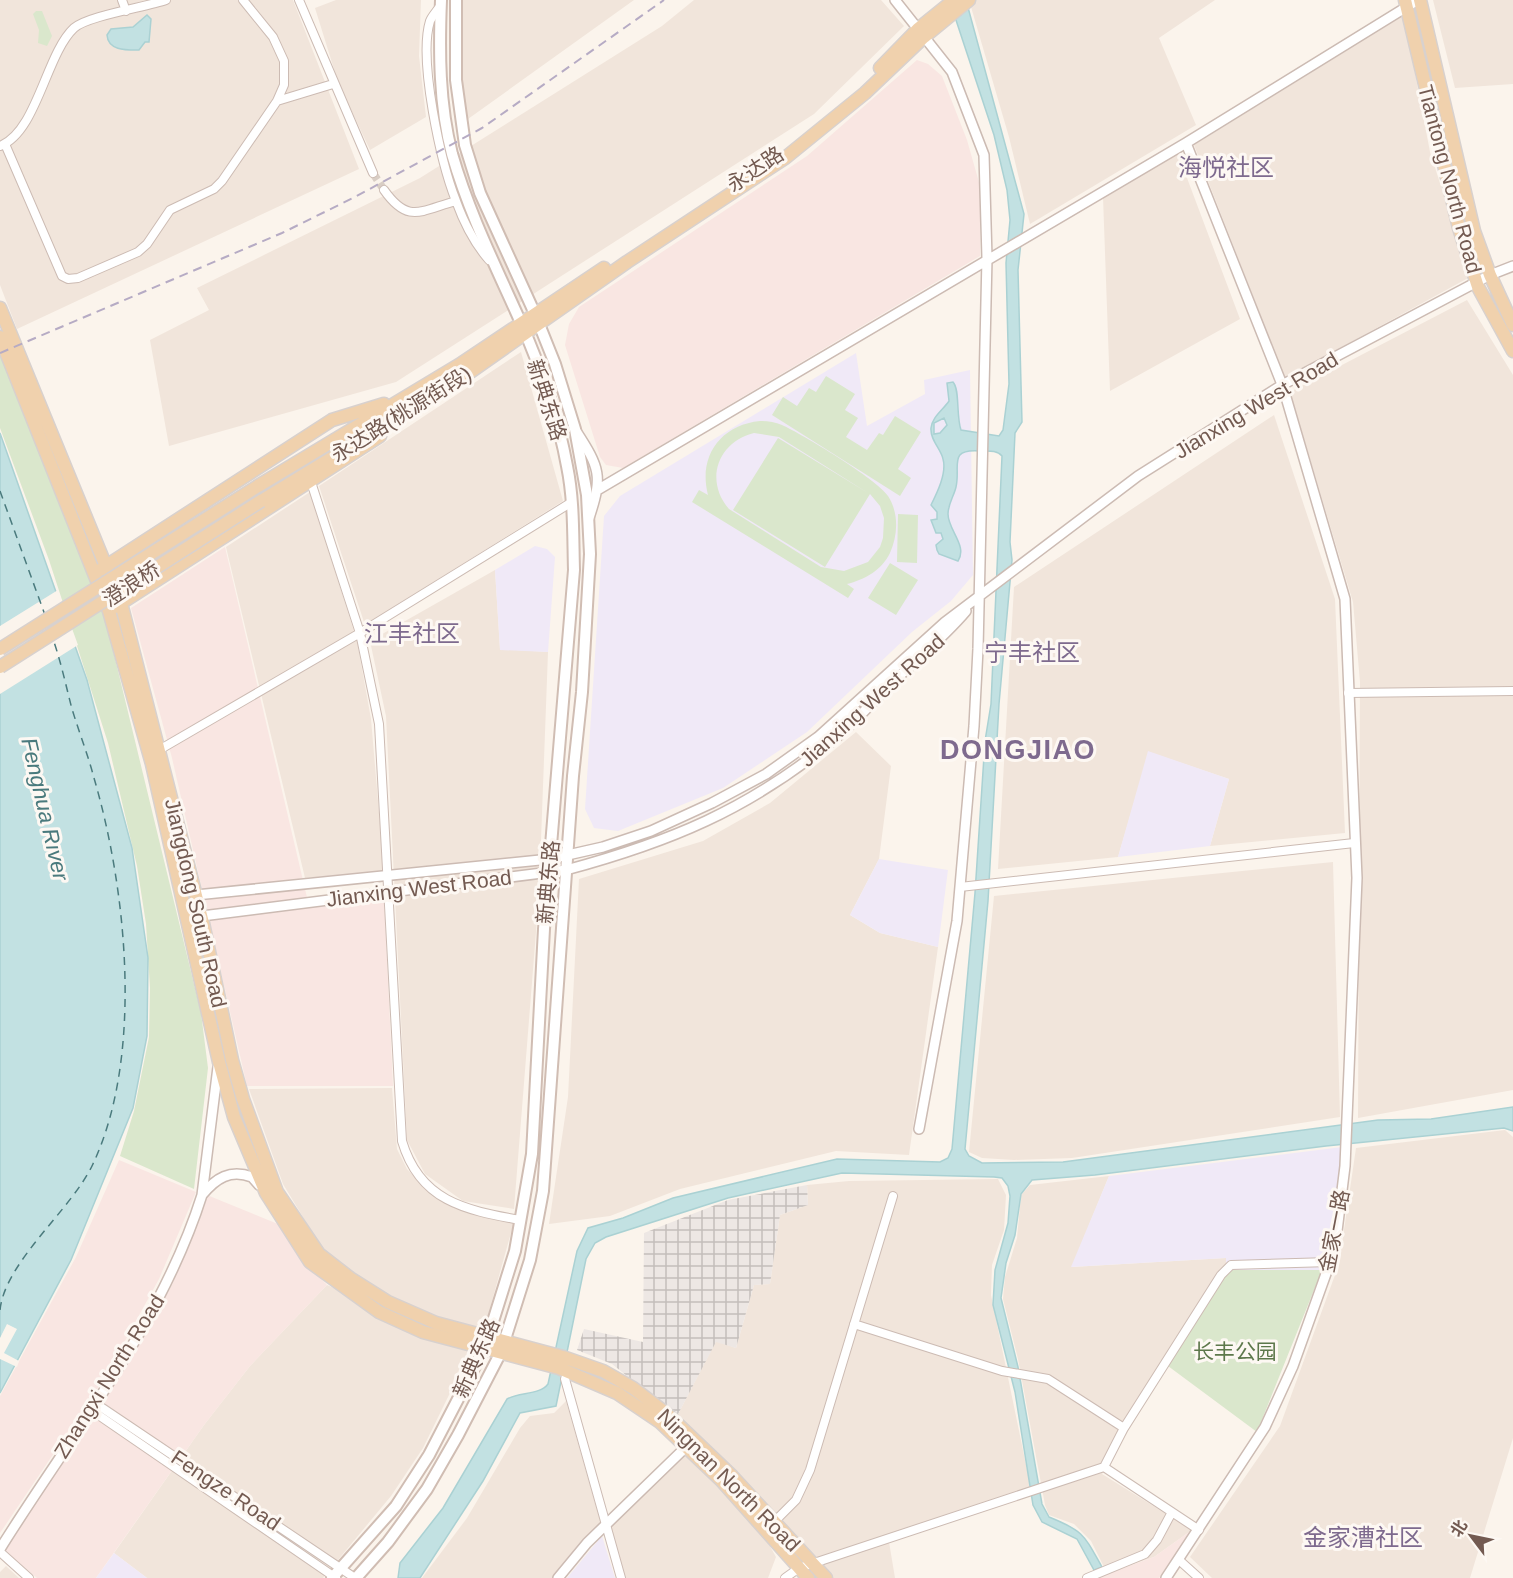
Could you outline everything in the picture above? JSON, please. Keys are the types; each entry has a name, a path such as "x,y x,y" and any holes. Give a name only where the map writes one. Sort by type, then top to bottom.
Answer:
{"main road":[{"name":"新典东路","path":"355,1578 388,1542 427,1489 503,1347 531,1260 543,1191 582,681 590,554 587,495 575,429 537,319 480,194 465,145 456,80 456,0"},
{"name":"永达路","path":"537,319 806,134 946,12 954,0"},
{"path":"946,12 969,0"},
{"name":"新典东路","path":"334,1577 396,1506 418,1472 487,1342 515,1251 532,1154 549,871 574,570 572,502 567,466 548,394 523,329 480,237 452,153 441,90 441,2"},
{"name":"Tiantong North Road","path":"1412,2 1474,231 1490,275 1513,325"},
{"name":"Tiantong North Road","path":"1412,2 1459,228 1477,282 1513,351"},
{"name":"Jiangdong South Road","path":"0,308 121,603 202,916 232,1060 243,1099 277,1192 320,1254 350,1278 388,1302 487,1342 547,1358 564,1365"},
{"name":"永达路(桃源街段)","path":"261,501 431,397 537,319"},
{"name":"永达路(桃源街段)","path":"258,486 399,399 523,329"},
{"name":"Jiangdong South Road","path":"0,337 109,611 152,764 219,1062 234,1117 266,1193 310,1262 333,1281 379,1312 423,1332 487,1342"},
{"path":"109,611 362,450 431,397"},
{"path":"94,573 332,420 399,399"},
{"name":"澄浪桥","path":"0,649 258,486"},
{"name":"澄浪桥","path":"0,667 261,501"},
{"name":"Ningnan North Road","path":"564,1365 603,1371 633,1388 667,1414 732,1476 826,1578"},
{"name":"Ningnan North Road","path":"564,1365 617,1394 660,1422 721,1480 808,1578"}],"street":[{"path":"122,0 126,11"},
{"path":"166,0 75,27 55,58 27,117 2,145 59,271 68,279 78,278 138,252 147,244 170,210 206,193 222,181 277,101 284,85 284,61 273,37 243,0"},
{"path":"299,0 373,173"},
{"path":"895,0 952,72 984,155 987,258 981,595 962,887 919,1129"},
{"path":"441,2 430,20 428,67 445,165 456,201 476,244 494,266"},
{"path":"599,489 996,252 1186,143 1412,2"},
{"path":"277,101 333,84"},
{"name":"金家一路","path":"1166,1578 1265,1427 1293,1366 1329,1262 1345,1166 1350,1091 1357,878 1345,599 1282,385 1186,143"},
{"path":"384,190 399,208 412,213 456,201"},
{"name":"Jianxing West Road","path":"196,895 550,859 603,847 651,831 712,803 766,774 818,737 945,622 1138,476 1282,385 1490,275 1513,267"},
{"path":"575,429 595,461 599,489 588,520"},
{"path":"311,482 360,633 378,724 401,1126 406,1154 423,1181 447,1200 471,1210 520,1220"},
{"path":"159,750 360,633 572,502"},
{"name":"Jianxing West Road","path":"202,916 566,870 624,855 682,833 742,804 791,773 834,740 953,626 981,595"},
{"path":"1348,693 1513,691"},
{"path":"962,887 1354,843"},
{"name":"Zhangxi North Road","path":"202,1196 219,1062"},
{"name":"Zhangxi North Road","path":"0,1550 93,1406 166,1284 202,1196 214,1180 230,1173 252,1177 266,1193"},
{"path":"774,1522 796,1500 804,1485 893,1196"},
{"path":"785,1578 799,1568 812,1563 1104,1467 1124,1428 1221,1275 1231,1265 1329,1262"},
{"path":"854,1324 1002,1371 1052,1381 1124,1428"},
{"path":"564,1365 565,1379 621,1578"},
{"name":"Fengze Road","path":"93,1406 355,1578"},
{"name":"Fengze Road","path":"93,1406 334,1577"},
{"path":"558,1578 605,1525 686,1447"},
{"path":"1104,1467 1199,1530"},
{"path":"1087,1578 1145,1554 1157,1540 1172,1512"},
{"path":"0,1550 29,1578"},
{"path":"1179,1560 1199,1578"}],"shaded area":[{"path":"0,0 293,0 359,169 17,329 0,285"},
{"path":"336,0 421,0 419,56 426,117 370,150 338,82 315,8"},
{"path":"463,0 634,0 468,119 460,79"},
{"path":"694,0 881,0 904,26 814,114 396,382 169,446 150,340 209,310 197,288 420,178 662,26"},
{"path":"969,0 1215,0 1159,38 1196,125 1030,224 1009,137"},
{"path":"1433,0 1513,0 1513,84 1455,88"},
{"path":"1404,15 1430,152 1470,277 1285,378 1194,145"},
{"path":"917,60 928,64 942,76 967,140 980,186 980,256 623,468 606,465 600,457 565,345 569,324 579,307 807,156"},
{"path":"1178,154 1240,319 1110,391 1103,197"},
{"path":"1467,300 1513,375 1513,1090 1358,1118 1360,682 1353,602 1290,392"},
{"path":"521,352 563,501 365,625 319,486"},
{"path":"856,353 867,426 925,394 924,380 970,370 973,575 951,601 912,632 807,732 723,788 618,831 594,828 585,809 604,516 620,496"},
{"path":"1274,415 1335,599 1345,833 1210,846 1229,779 1149,752 1118,857 998,869 1014,587"},
{"path":"310,492 357,641 371,719 384,871 305,878 226,547"},
{"path":"535,546 547,549 555,557 548,652 500,650 495,570"},
{"path":"225,547 309,906 384,896 393,1086 247,1086 172,758 131,608"},
{"path":"495,570 500,649 548,652 539,894 514,1209 463,1201 425,1174 407,1140 386,716 370,641"},
{"path":"856,732 891,766 879,859 850,915 880,933 938,947 909,1155 836,1151 680,1189 610,1216 549,1224 568,1097 579,879 703,841 770,803"},
{"path":"1148,751 1229,779 1210,846 1118,857"},
{"path":"879,859 948,870 938,947 880,933 850,915"},
{"path":"1333,862 1340,1117 1072,1158 1014,1160 982,1158 969,1152 994,896"},
{"path":"392,1088 397,1149 407,1169 426,1189 454,1208 514,1222 483,1333 388,1298 349,1272 321,1247 283,1184 249,1089"},
{"path":"1505,1130 1513,1137 1513,1438 1470,1578 1212,1578 1190,1557 1280,1426 1339,1264 1356,1148"},
{"path":"1342,1147 1336,1207 1322,1270 1226,1270 1226,1258 1071,1267 1109,1176"},
{"path":"119,1160 196,1192 159,1279 104,1379 0,1533 0,1396 76,1257"},
{"path":"1109,1176 1072,1267 1226,1258 1228,1267 1102,1474 1192,1530 1154,1557 1107,1573 1091,1541 1074,1524 1049,1515 1045,1505 1018,1359 1003,1299 1005,1277 1017,1238 1021,1195 1030,1185"},
{"path":"998,1179 1006,1195 1004,1230 992,1265 991,1295 1032,1494 889,1542 895,1578 833,1578 677,1416 716,1341 736,1348 754,1285 770,1284 780,1215 808,1205 807,1185 849,1181"},
{"path":"807,1185 808,1205 780,1215 770,1284 754,1285 736,1348 716,1342 677,1416 612,1364 577,1350 584,1329 643,1342 644,1233 728,1200"},
{"path":"207,1195 278,1224 304,1261 327,1285 250,1366 204,1425 96,1578 37,1578 4,1550 101,1403 172,1285"},
{"path":"327,1285 472,1348 423,1448 391,1496 323,1578 147,1578 114,1553 204,1425 250,1366"},
{"path":"566,1401 601,1524 584,1539 552,1578 422,1578 467,1518 520,1428 530,1416 554,1413"},
{"path":"685,1454 728,1494 762,1532 776,1557 768,1578 625,1578 610,1526"},
{"path":"1192,1530 1159,1578 1095,1578 1154,1557"},
{"path":"602,1536 615,1578 567,1578"},
{"path":"114,1553 147,1578 96,1578"},
{"path":"6,1566 19,1578 0,1578 0,1572"}],"green space":[{"path":"36,11 42,11 52,36 47,46 38,43 39,30 33,14"},
{"path":"0,353 104,613 201,1013 208,1068 194,1189 120,1156 134,1111 149,1037 150,988 146,924 137,866 108,743 49,560 0,428"},
{"path":"826,376 855,394 845,410 858,418 846,437 867,450 879,433 883,435 895,416 921,432 898,469 911,478 900,496 772,415 783,397 797,406 809,388 816,392"},
{"path":"768,421 792,430 855,468 888,496 896,517 895,539 890,553 872,573 847,584 854,589 848,598 692,502 699,490 708,495 706,468 715,445 723,436 746,424","holes":["754,433 779,437 868,493 778,438 733,510 825,567 870,494 880,506 884,518 880,547 868,562 844,571 821,567 729,509 721,498 716,475 719,463 731,445"]},
{"path":"898,514 918,515 917,563 897,562"},
{"path":"890,563 918,580 896,615 868,598"},
{"name":"长丰公园","path":"1226,1270 1322,1270 1257,1432 1168,1366"}],"water":[{"path":"966,0 1024,214 1018,270 1022,422 1015,433 1010,542 1012,560 999,704 988,901 965,1149 969,1156 982,1163 1063,1162 1378,1120 1431,1119 1513,1107 1513,1131 1504,1128 1326,1146 1095,1175 1032,1180 1021,1194 1015,1235 1006,1263 1001,1298 1018,1367 1042,1504 1049,1517 1070,1526 1082,1535 1102,1567 1094,1570 1077,1539 1042,1522 1033,1505 1015,1392 993,1305 995,1270 1008,1223 1010,1196 1008,1186 1002,1178 994,1177 842,1173 728,1198 606,1237 595,1243 586,1259 556,1406 520,1413 483,1481 420,1578 398,1578 400,1563 443,1508 507,1399 535,1392 548,1384 577,1251 588,1228 623,1218 673,1198 837,1159 940,1162 948,1158 952,1149 975,893 985,741 991,704 1002,456 995,452 970,451 963,452 959,456 956,487 948,514 961,550 960,555 958,561 939,554 936,545 943,539 941,533 936,533 931,520 937,519 937,512 931,505 941,483 944,465 931,428 936,417 949,401 947,383 953,382 961,430 999,436 1003,430 1009,384 1006,263 1010,220 1007,190 994,135 955,17","holes":["944,418 947,425 940,433 934,434 934,423"]},
{"path":"147,15 151,19 149,42 145,42 139,50 114,47 108,40 107,35 111,29 133,27"},
{"name":"Fenghua Rıver","path":"0,433 87,680 132,848 148,958 147,1036 133,1108 71,1260 0,1393"}],"pier":[{"path":"58,590 78,645 0,694 0,626"},
{"path":"7,1324 17,1329 4,1353 19,1361 17,1367 0,1359 0,1338"}],"ferry route":[{"path":"0,491 45,615"},
{"path":"0,1310 4,1292 13,1274 69,1201 92,1166 108,1123 119,1076 124,1026 125,974 122,922 115,871 94,778 53,639"}],"tunnel":[{"path":"373,173 384,190"}],"railway":[{"path":"0,353 282,233 353,198 482,128 664,0"}],"district":[{"name":"海悦社区","path":"1226,167"},
{"name":"江丰社区","path":"412,633"},
{"name":"宁丰社区","path":"1032,652"},
{"name":"DONGJIAO","path":"1018,750"},
{"name":"金家漕社区","path":"1363,1537"}]}
